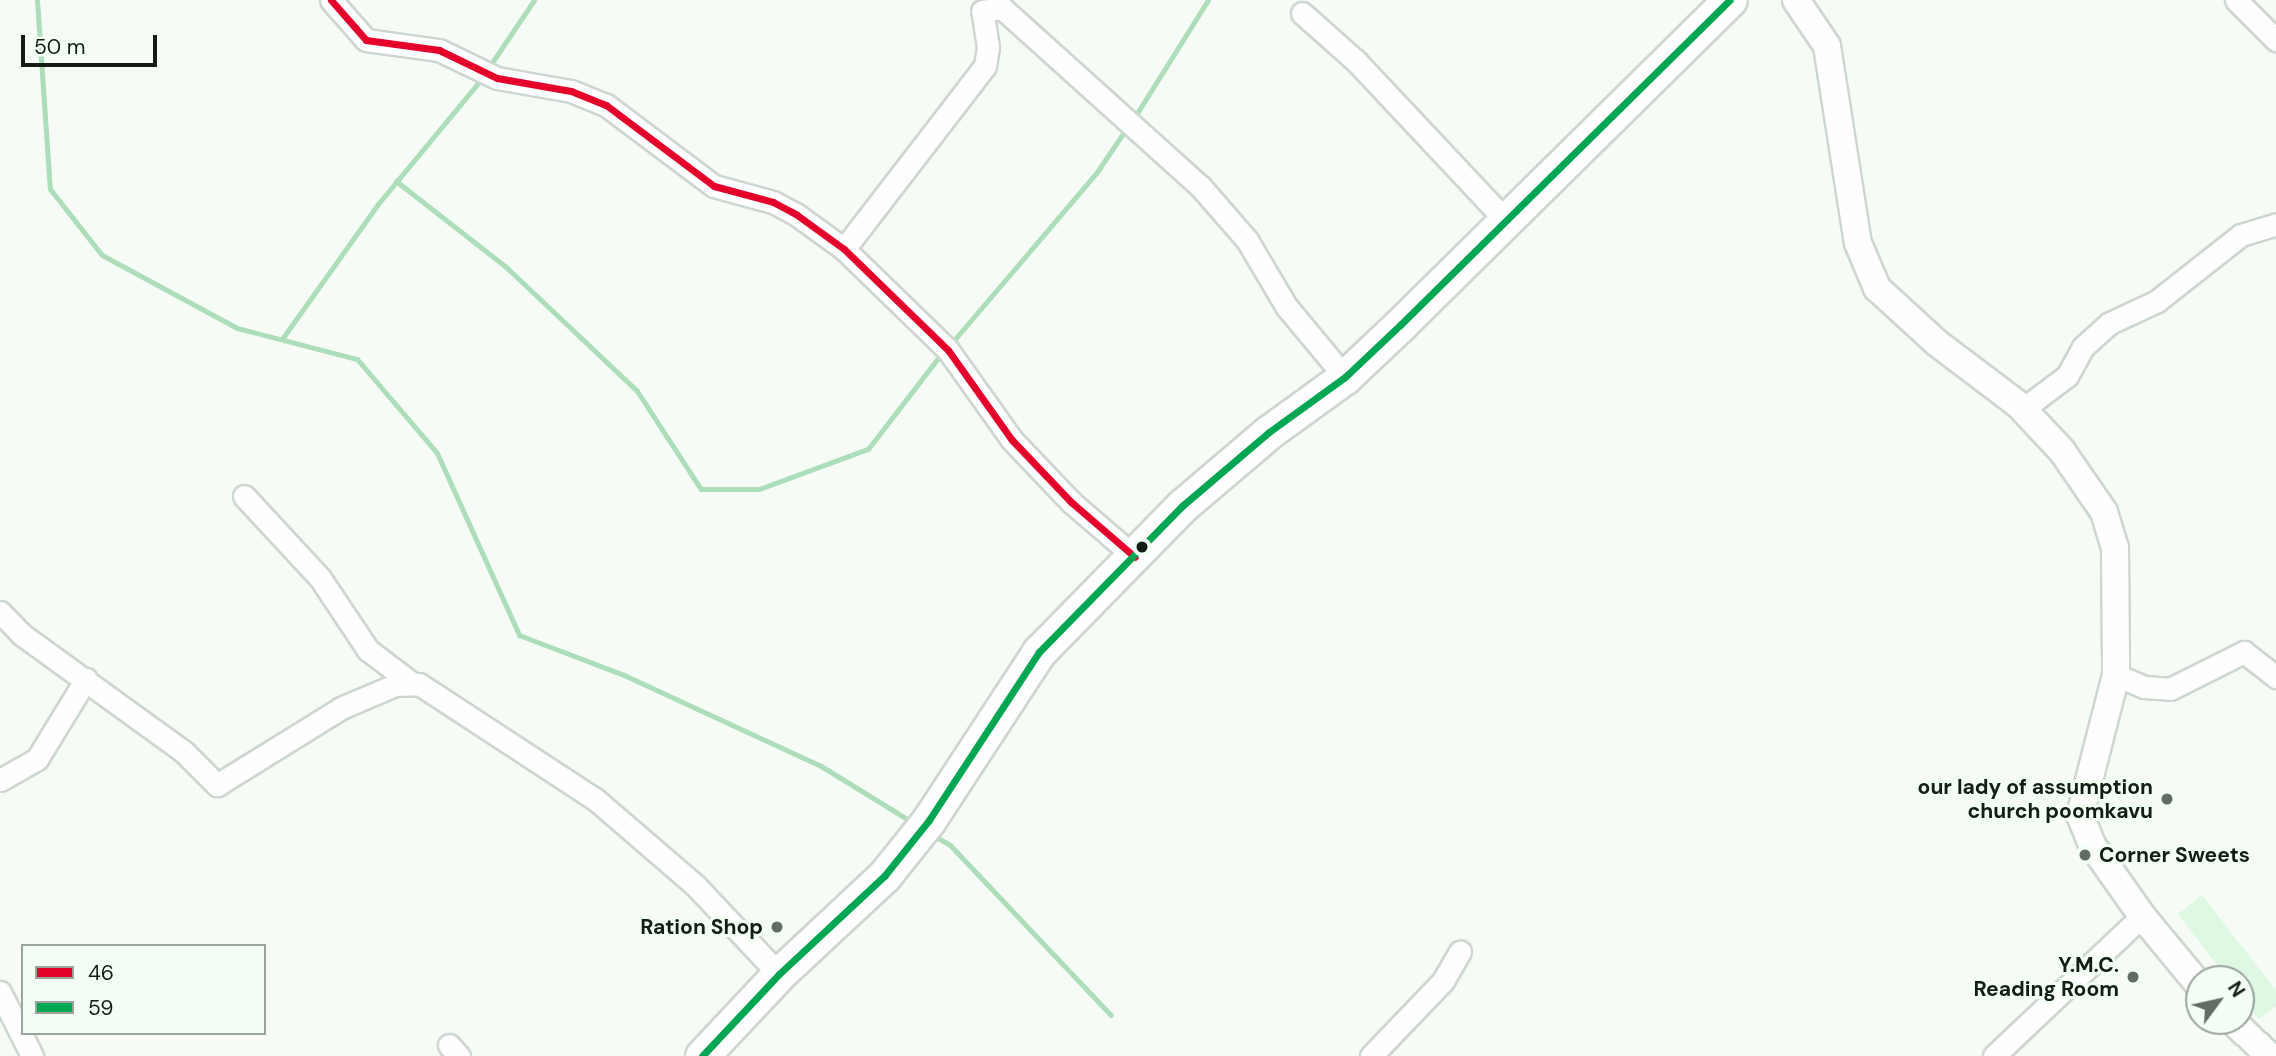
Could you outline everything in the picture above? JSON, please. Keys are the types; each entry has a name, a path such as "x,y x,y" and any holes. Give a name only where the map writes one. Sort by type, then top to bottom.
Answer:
{"main road":[{"path":"702,1056 779,974 885,875 929,820 1039,652 1135,557 1182,506 1269,432 1345,377 1730,0"}],"street":[{"path":"331,0 366,40 439,50 497,78 571,92 606,105 715,186 774,202 844,249 948,349 1021,449 1135,557"},
{"path":"1796,0 1827,46 1863,263 1877,288 1900,310 2023,409 2062,451 2104,512 2115,548 2116,675 2080,815 2092,845 2142,916 2185,968"},
{"path":"2236,0 2276,40"},
{"path":"844,249 985,66 988,47 982,22 984,3 1011,12 1085,86 1200,186 1247,240 1286,306 1345,377"},
{"path":"1302,13 1356,61 1506,221"},
{"path":"2023,409 2067,376 2083,347 2110,323 2157,301 2241,235 2276,224"},
{"path":"244,496 320,579 368,650 413,684 595,799 695,885 779,974"},
{"path":"0,612 21,634 184,752 217,785 341,708 395,685 413,684"},
{"path":"2116,675 2144,687 2170,688 2244,652 2276,677"},
{"path":"0,780 37,759 86,679"},
{"path":"1994,1056 2142,916"},
{"path":"1371,1056 1443,981 1460,951"},
{"path":"0,992 21,1034"},
{"path":"22,1035 32,1056"},
{"path":"2247,1035 2269,1056"}],"green space":[{"path":"2202,895 2276,990 2276,1006 2259,1019 2255,1014 2255,965 2217,965 2178,914"}],"waterway":[{"path":"37,0 50,189 102,255 237,328 357,359 437,453 519,635 624,675 821,766 912,822"},
{"path":"489,67 534,0"},
{"path":"1134,118 1208,0"},
{"path":"282,339 378,204 484,76"},
{"path":"949,346 1097,172 1128,126"},
{"path":"396,181 506,267 637,391 701,489 759,489 868,449 942,353"},
{"path":"931,834 950,845 1111,1015"}],"transit line":[{"name":"46","path":"331,0 366,40 439,50 497,78 571,91 606,105 714,186 773,202 797,215 844,249 948,350 1012,440 1071,502 1135,557"},
{"name":"59","path":"702,1056 779,974 885,875 929,820 1039,652 1182,506 1269,432 1345,377 1730,0"}],"place":[{"name":"our lady of assumption church poomkavu","path":"2167,799"},
{"name":"Corner Sweets","path":"2085,855"},
{"name":"Ration Shop","path":"777,927"},
{"name":"Y.M.C. Reading Room","path":"2133,977"}]}
